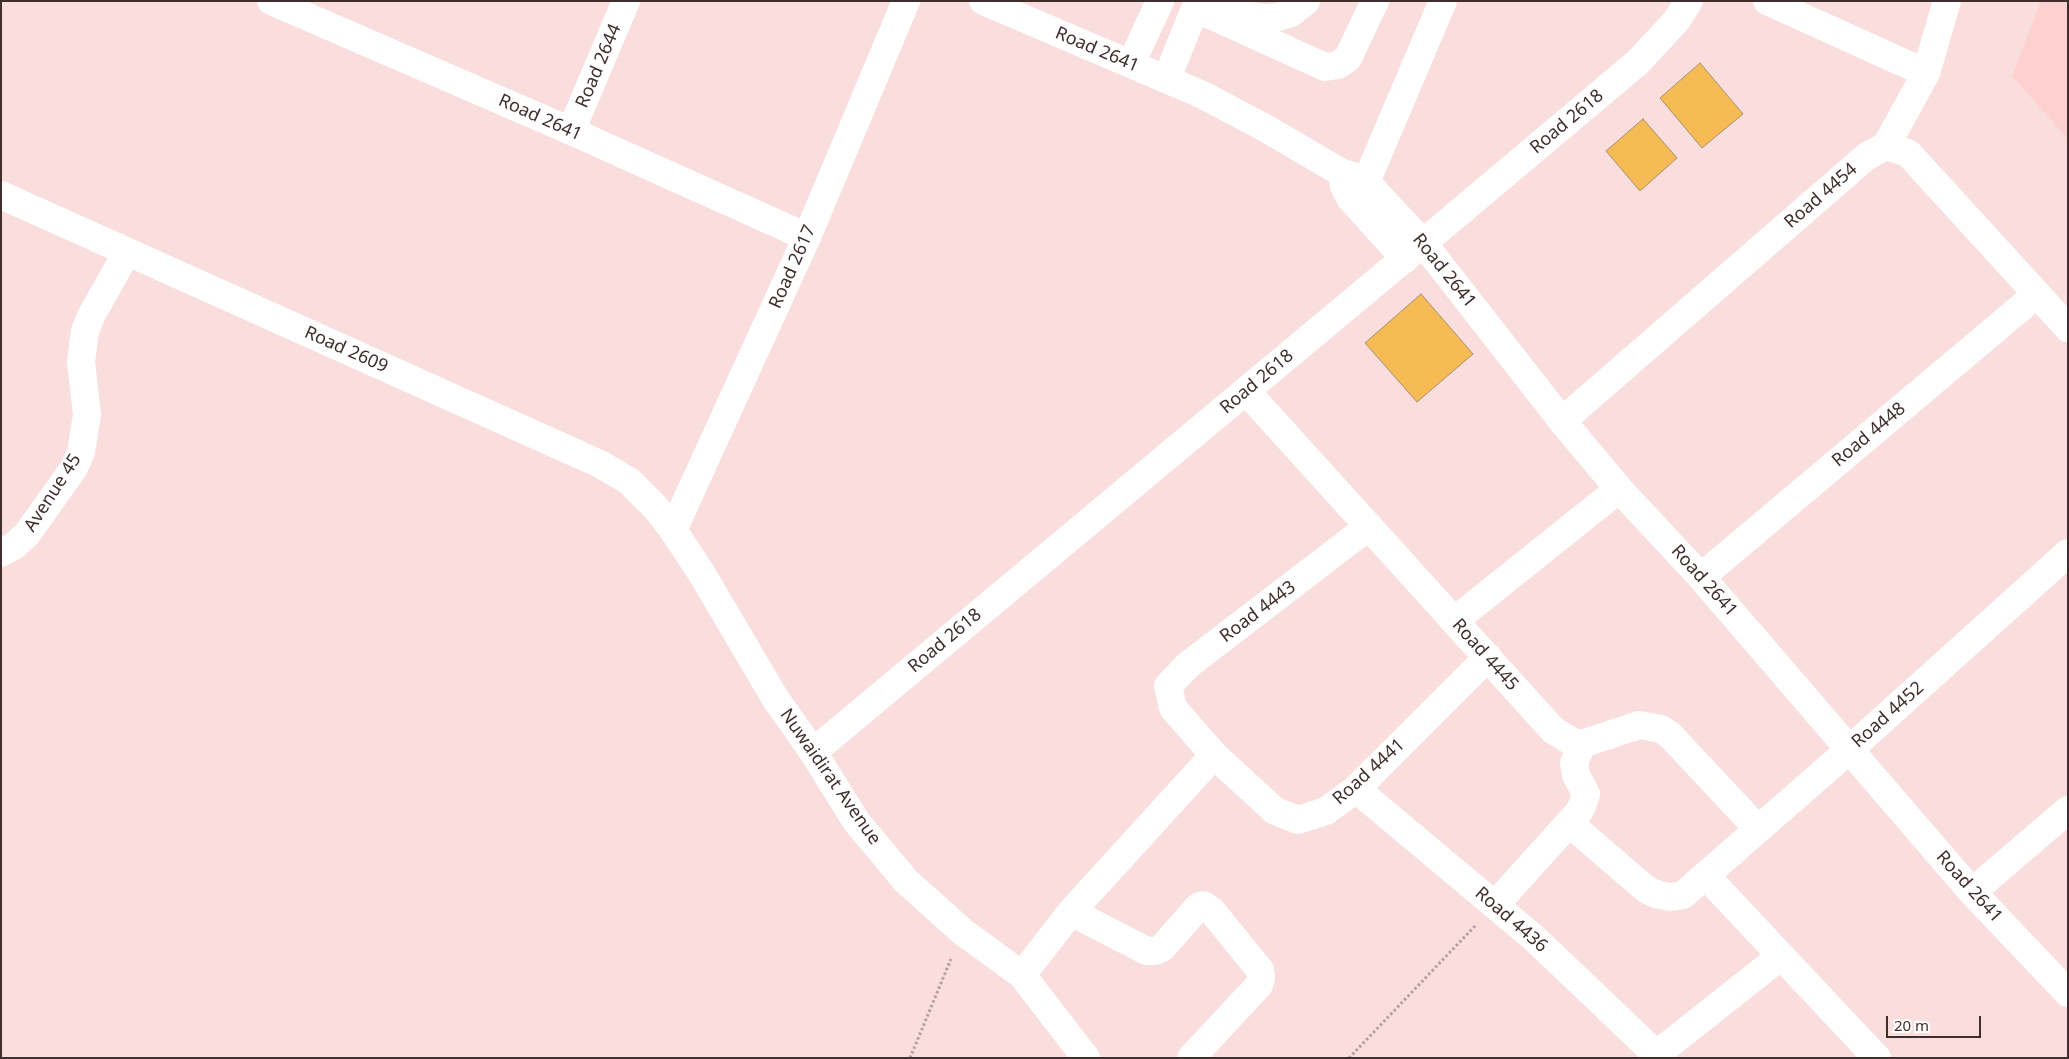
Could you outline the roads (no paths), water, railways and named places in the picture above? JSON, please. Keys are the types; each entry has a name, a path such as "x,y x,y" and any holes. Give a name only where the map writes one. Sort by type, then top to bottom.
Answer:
{"street":[{"name":"Road 2641","path":"271,1 571,131 807,237"},
{"name":"Road 2644","path":"571,131 626,1"},
{"name":"Road 2617","path":"673,530 807,237 906,1"},
{"name":"Road 2641","path":"983,1 1203,95 1354,178 1344,186 1350,198 1414,251 1619,489 1701,577 1972,892 2068,993"},
{"path":"1131,64 1160,1"},
{"path":"1202,4 1265,18 1291,13 1306,1"},
{"path":"1202,4 1325,67 1338,65 1348,58 1375,1"},
{"path":"1354,178 1443,1"},
{"name":"Road 2618","path":"813,752 1638,62 1676,21 1689,1"},
{"path":"1767,1 1926,74"},
{"path":"1947,1 1926,74 1886,146 1908,153 2068,328"},
{"path":"1167,78 1202,4"},
{"name":"Road 4454","path":"1562,422 1867,156 1886,146"},
{"name":"Road 2609","path":"1,195 600,464 629,481 656,508 673,530"},
{"name":"Avenue 45","path":"1,554 28,534 74,468 81,452 87,415 81,362 85,331 91,316 127,252"},
{"name":"Road 4448","path":"1701,577 2037,294"},
{"name":"Road 4445","path":"1246,391 1368,528 1553,730 1571,741 1582,744"},
{"path":"1454,621 1619,489"},
{"name":"Road 4443","path":"1173,708 1168,686 1188,665 1368,528"},
{"name":"Nuwaidirat Avenue","path":"673,530 702,574 775,698 813,752 856,821 906,881 963,932 1022,976 1086,1058"},
{"name":"Road 4452","path":"1569,822 1647,890 1671,897 1684,895 2068,553"},
{"name":"Road 4441","path":"1173,708 1214,755 1275,811 1298,820 1326,811 1356,789 1488,657"},
{"path":"1495,905 1578,813 1585,800 1584,787 1574,769 1574,762 1582,744 1639,725 1650,725 1670,735 1758,829"},
{"path":"1022,976 1070,912 1214,755"},
{"name":"Road 4436","path":"1356,789 1534,938 1656,1057"},
{"path":"1972,892 2068,810"},
{"path":"1706,876 1877,1058"},
{"path":"1070,912 1140,948 1155,951 1162,948 1198,907 1203,905 1212,911 1260,970 1262,978 1259,985 1191,1058"},
{"path":"1656,1057 1782,956"}]}
